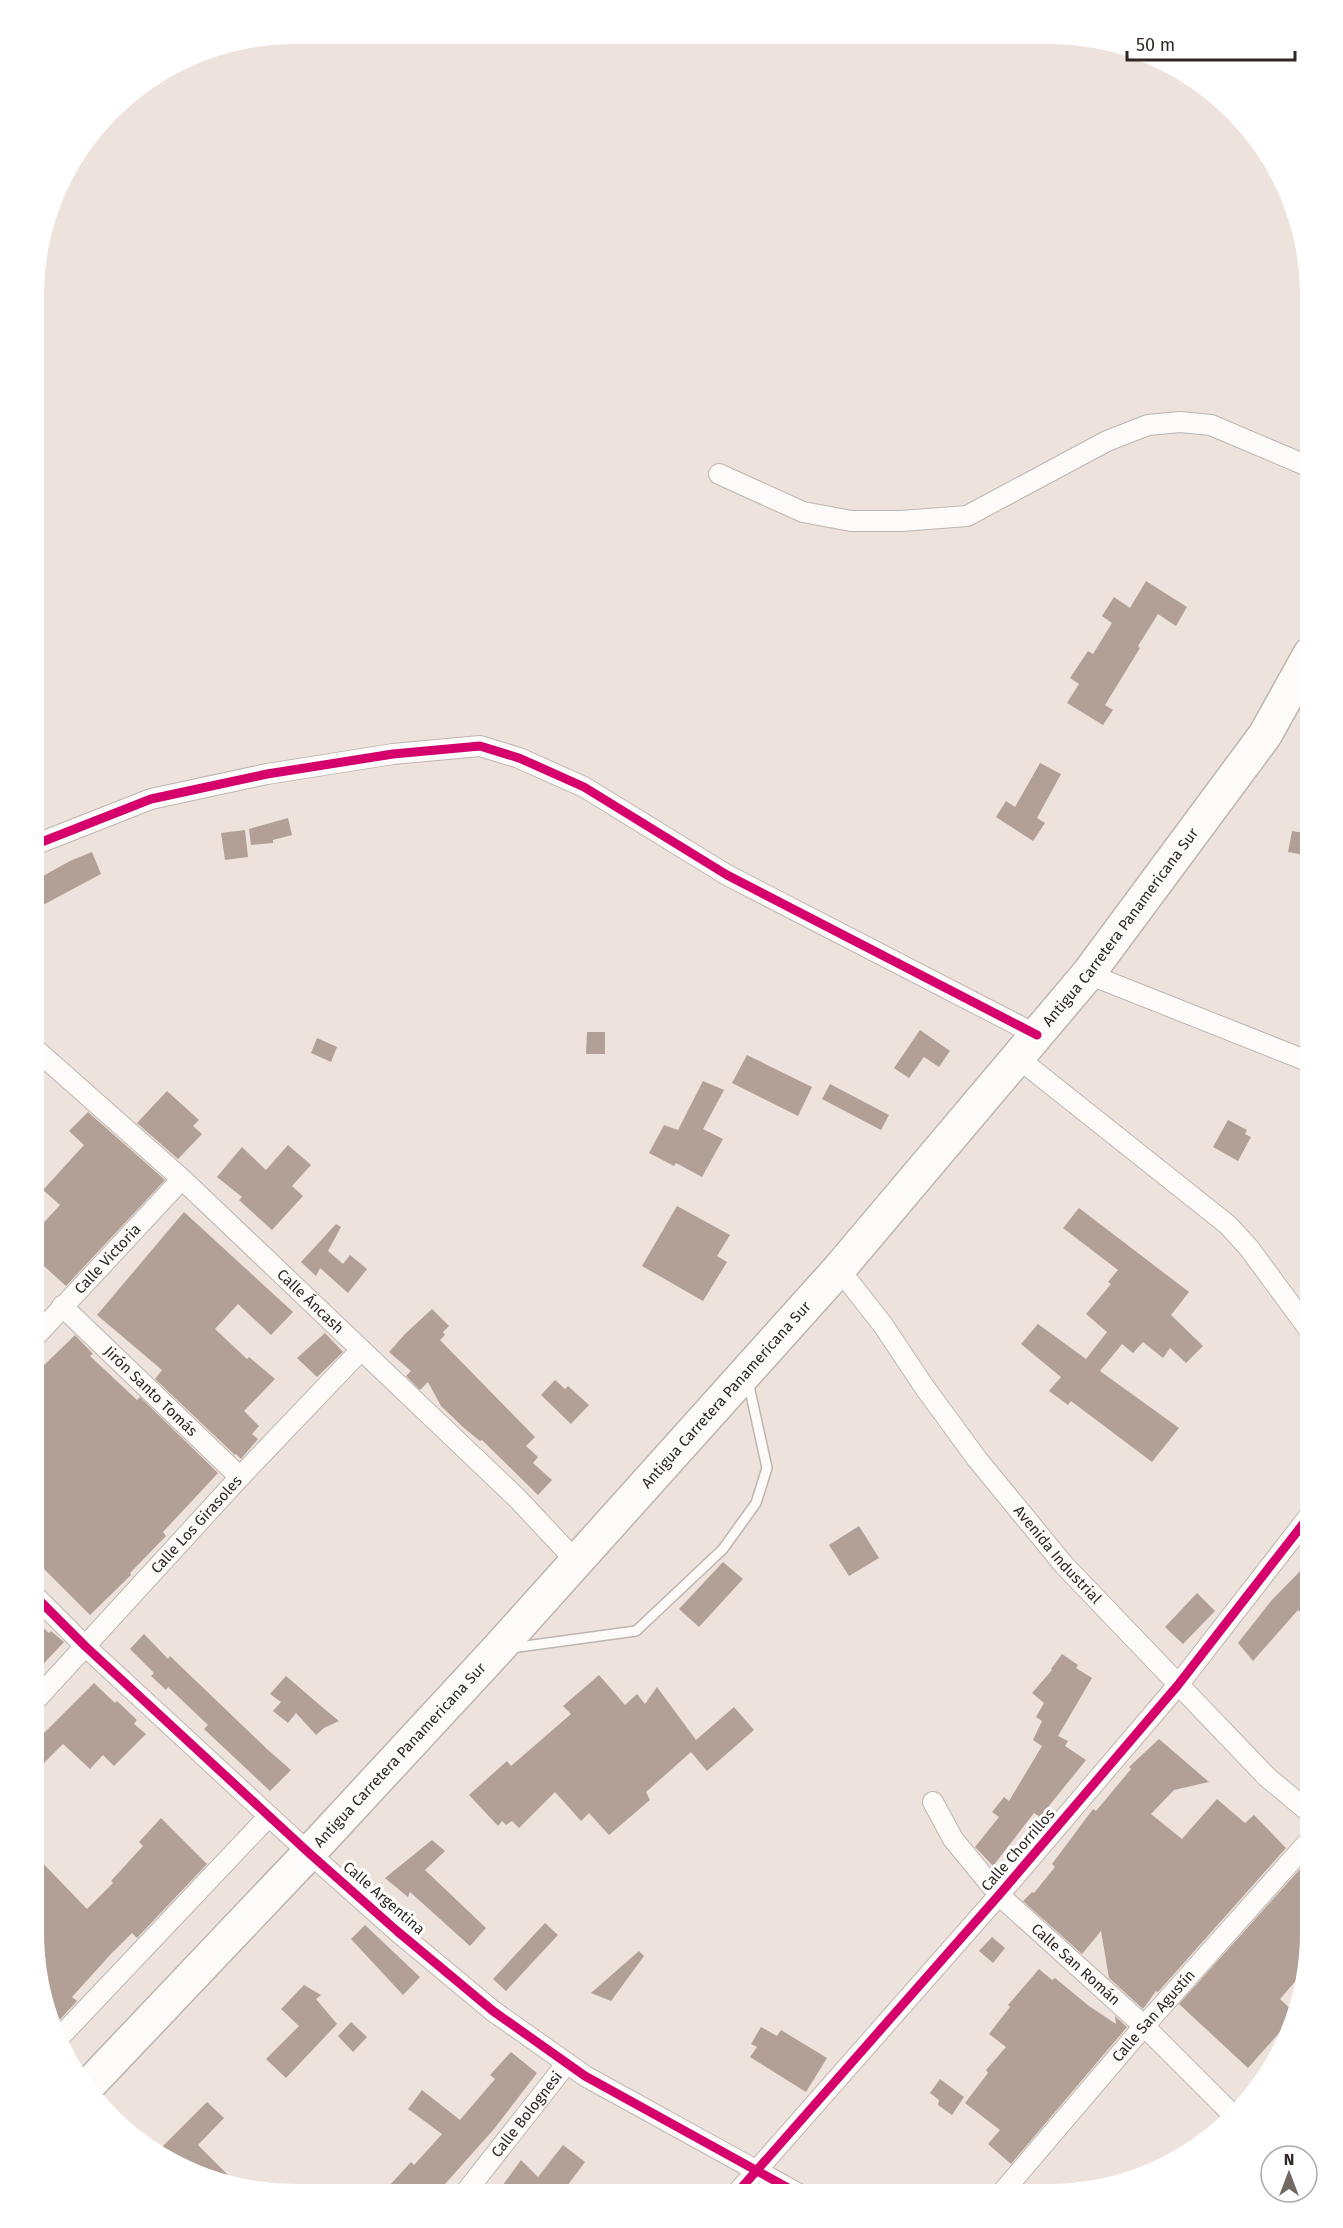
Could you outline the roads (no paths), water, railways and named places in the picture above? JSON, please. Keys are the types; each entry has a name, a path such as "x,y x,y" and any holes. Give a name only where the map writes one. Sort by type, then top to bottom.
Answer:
{"highway":[{"name":"Antigua Carretera Panamericana Sur","path":"92,2082 309,1853 497,1650 839,1269 1088,974 1265,735 1300,672"}],"street":[{"path":"719,474 803,512 851,521 901,521 967,516 1107,441 1148,425 1180,422 1211,425 1300,463"},
{"path":"44,841 151,799 267,774 393,753 480,746 519,758 584,787 727,875 1027,1046 1228,1224 1249,1248 1300,1317"},
{"path":"1088,974 1300,1058"},
{"name":"Calle Áncash","path":"44,1057 182,1179 517,1498 577,1562"},
{"name":"Calle Victoria","path":"44,1322 62,1306 182,1179"},
{"name":"Avenida Industrial","path":"839,1269 883,1325 977,1459 1064,1565 1267,1778 1300,1804"},
{"name":"Jirón Santo Tomás","path":"62,1306 240,1478"},
{"name":"Calle Los Girasoles","path":"44,1691 361,1350"},
{"name":"Calle Chorrillos","path":"744,2184 999,1895 1178,1685 1300,1528"},
{"name":"Calle Argentina","path":"44,1605 85,1646 309,1853 397,1931 493,2011 585,2076 781,2184"},
{"name":"Calle San Román","path":"933,1802 953,1839 999,1895 1144,2026 1227,2109"},
{"path":"64,2032 269,1816"},
{"name":"Calle San Agustín","path":"1009,2184 1144,2026 1300,1852"},
{"name":"Calle Bolognesi","path":"472,2184 567,2063"}],"lane":[{"path":"497,1650 636,1631 723,1549 756,1503 767,1468 746,1372"}]}
